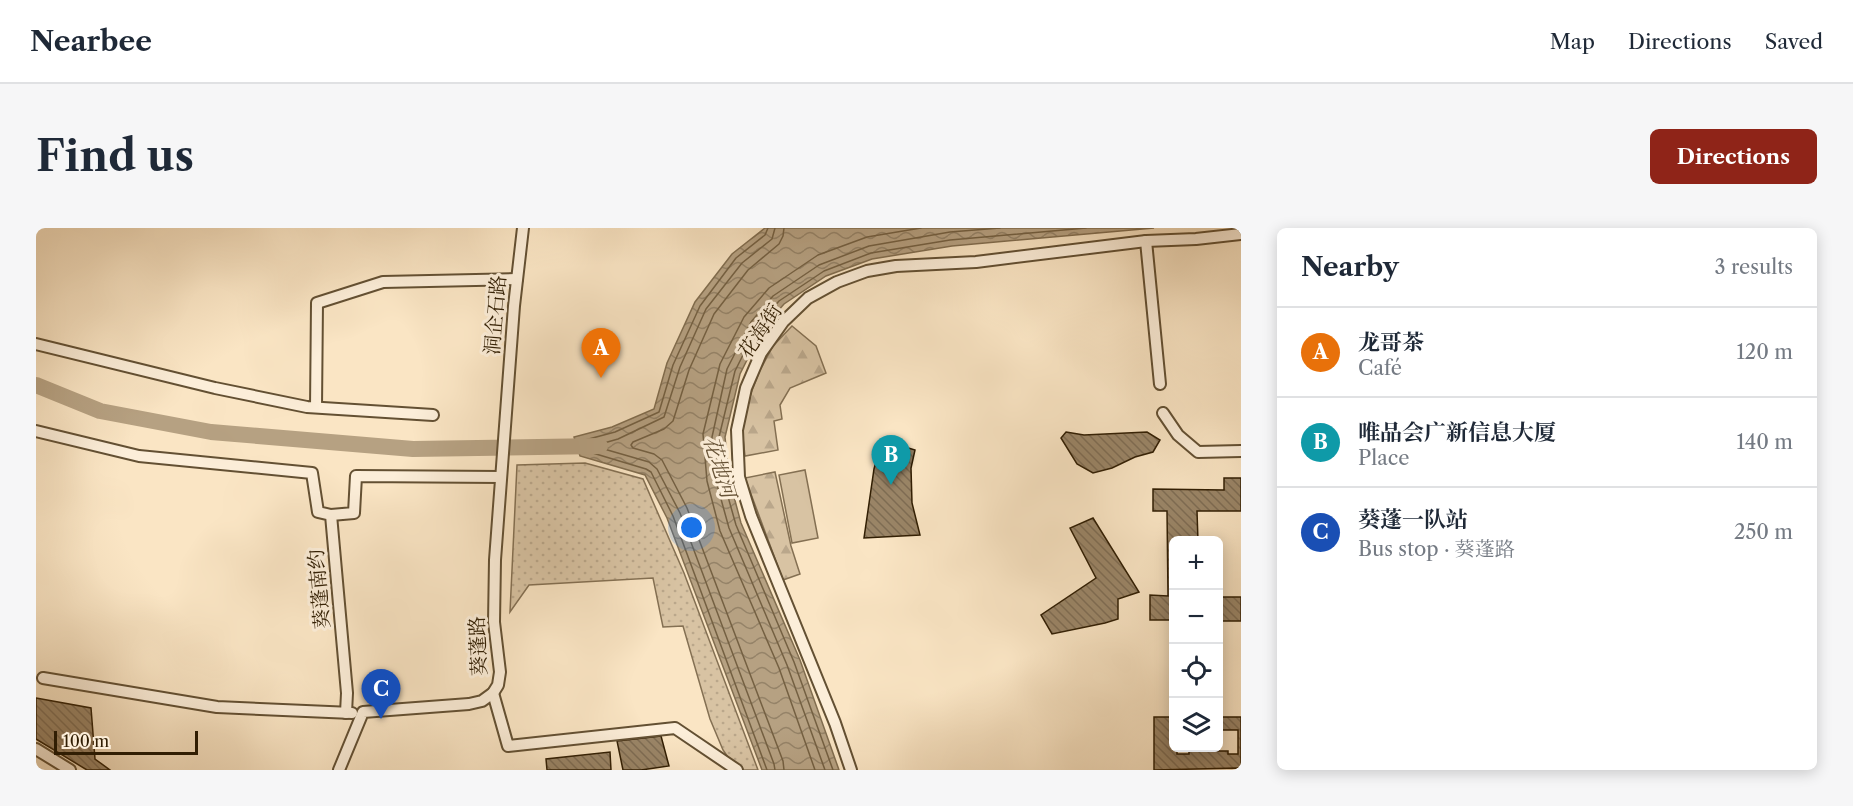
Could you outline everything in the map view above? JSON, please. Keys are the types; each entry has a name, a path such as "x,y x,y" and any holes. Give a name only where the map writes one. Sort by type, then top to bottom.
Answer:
{"street":[{"name":"洞企石路","path":"501,474 523,228"},
{"name":"花海街","path":"851,770 835,723 751,516 739,477 737,430 746,388 761,353 783,322 808,298 837,282 867,271 896,266 976,262 1146,241 1241,234"},
{"path":"1146,241 1160,384"},
{"path":"316,407 317,303 382,282 517,279"},
{"path":"36,344 215,387 316,407 433,415"},
{"path":"1163,413 1178,435 1198,452 1241,452"},
{"path":"36,431 139,456 312,473 318,512 331,515 354,513 356,476 501,474"},
{"name":"葵蓬路","path":"43,678 217,707 346,713 469,704 482,701 493,693 498,685 500,672 494,622 494,593 501,474"},
{"name":"葵蓬南约","path":"331,515 347,693 346,713"},
{"path":"493,693 508,746 675,728 735,766 737,770"},
{"path":"339,770 363,712"},
{"path":"36,749 70,770"}],"green space":[{"path":"792,326 816,346 826,373 790,388 780,405 782,419 774,421 778,450 745,456 742,429 751,393 773,346"},
{"path":"585,463 643,479 684,573 758,770 737,770 723,750 710,719 683,626 663,627 653,578 529,585 510,612 517,465"},
{"path":"805,470 818,538 792,543 779,475"},
{"path":"775,472 791,546 800,574 783,580 745,478"}],"water":[{"name":"花地河","path":"765,228 1154,228 952,246 872,259 826,276 784,304 763,328 740,374 725,437 729,478 741,523 800,660 839,770 762,770 667,518 645,475 580,456 574,437 612,427 654,409 667,363 695,302 732,254"}],"building":[{"path":"1066,432 1084,435 1147,432 1160,440 1153,452 1093,473 1077,464 1061,438"},
{"path":"882,440 915,450 911,468 912,503 920,535 864,538 874,469"},
{"path":"1224,478 1241,478 1241,511 1197,511 1198,536 1169,536 1169,620 1150,620 1150,595 1168,596 1167,511 1153,511 1153,489 1224,490"},
{"path":"1093,518 1139,592 1118,599 1118,619 1052,634 1041,615 1096,578 1070,528"},
{"path":"1223,597 1241,597 1241,621 1223,621"},
{"path":"36,698 91,708 95,759 110,770 87,770 36,739"},
{"path":"1154,717 1169,717 1169,752 1189,754 1189,752 1228,751 1228,754 1238,754 1238,730 1223,730 1223,717 1241,717 1241,770 1238,768 1154,770"},
{"path":"661,736 669,766 623,770 617,741"},
{"path":"610,752 611,770 547,770 546,759"}],"waterway":[{"path":"36,385 100,411 211,432 413,449 600,446"}],"place":[{"name":"龙哥茶","path":"601,378"},
{"name":"唯品会广新信息大厦","path":"891,485"},
{"name":"葵蓬一队站","path":"381,719"}]}
